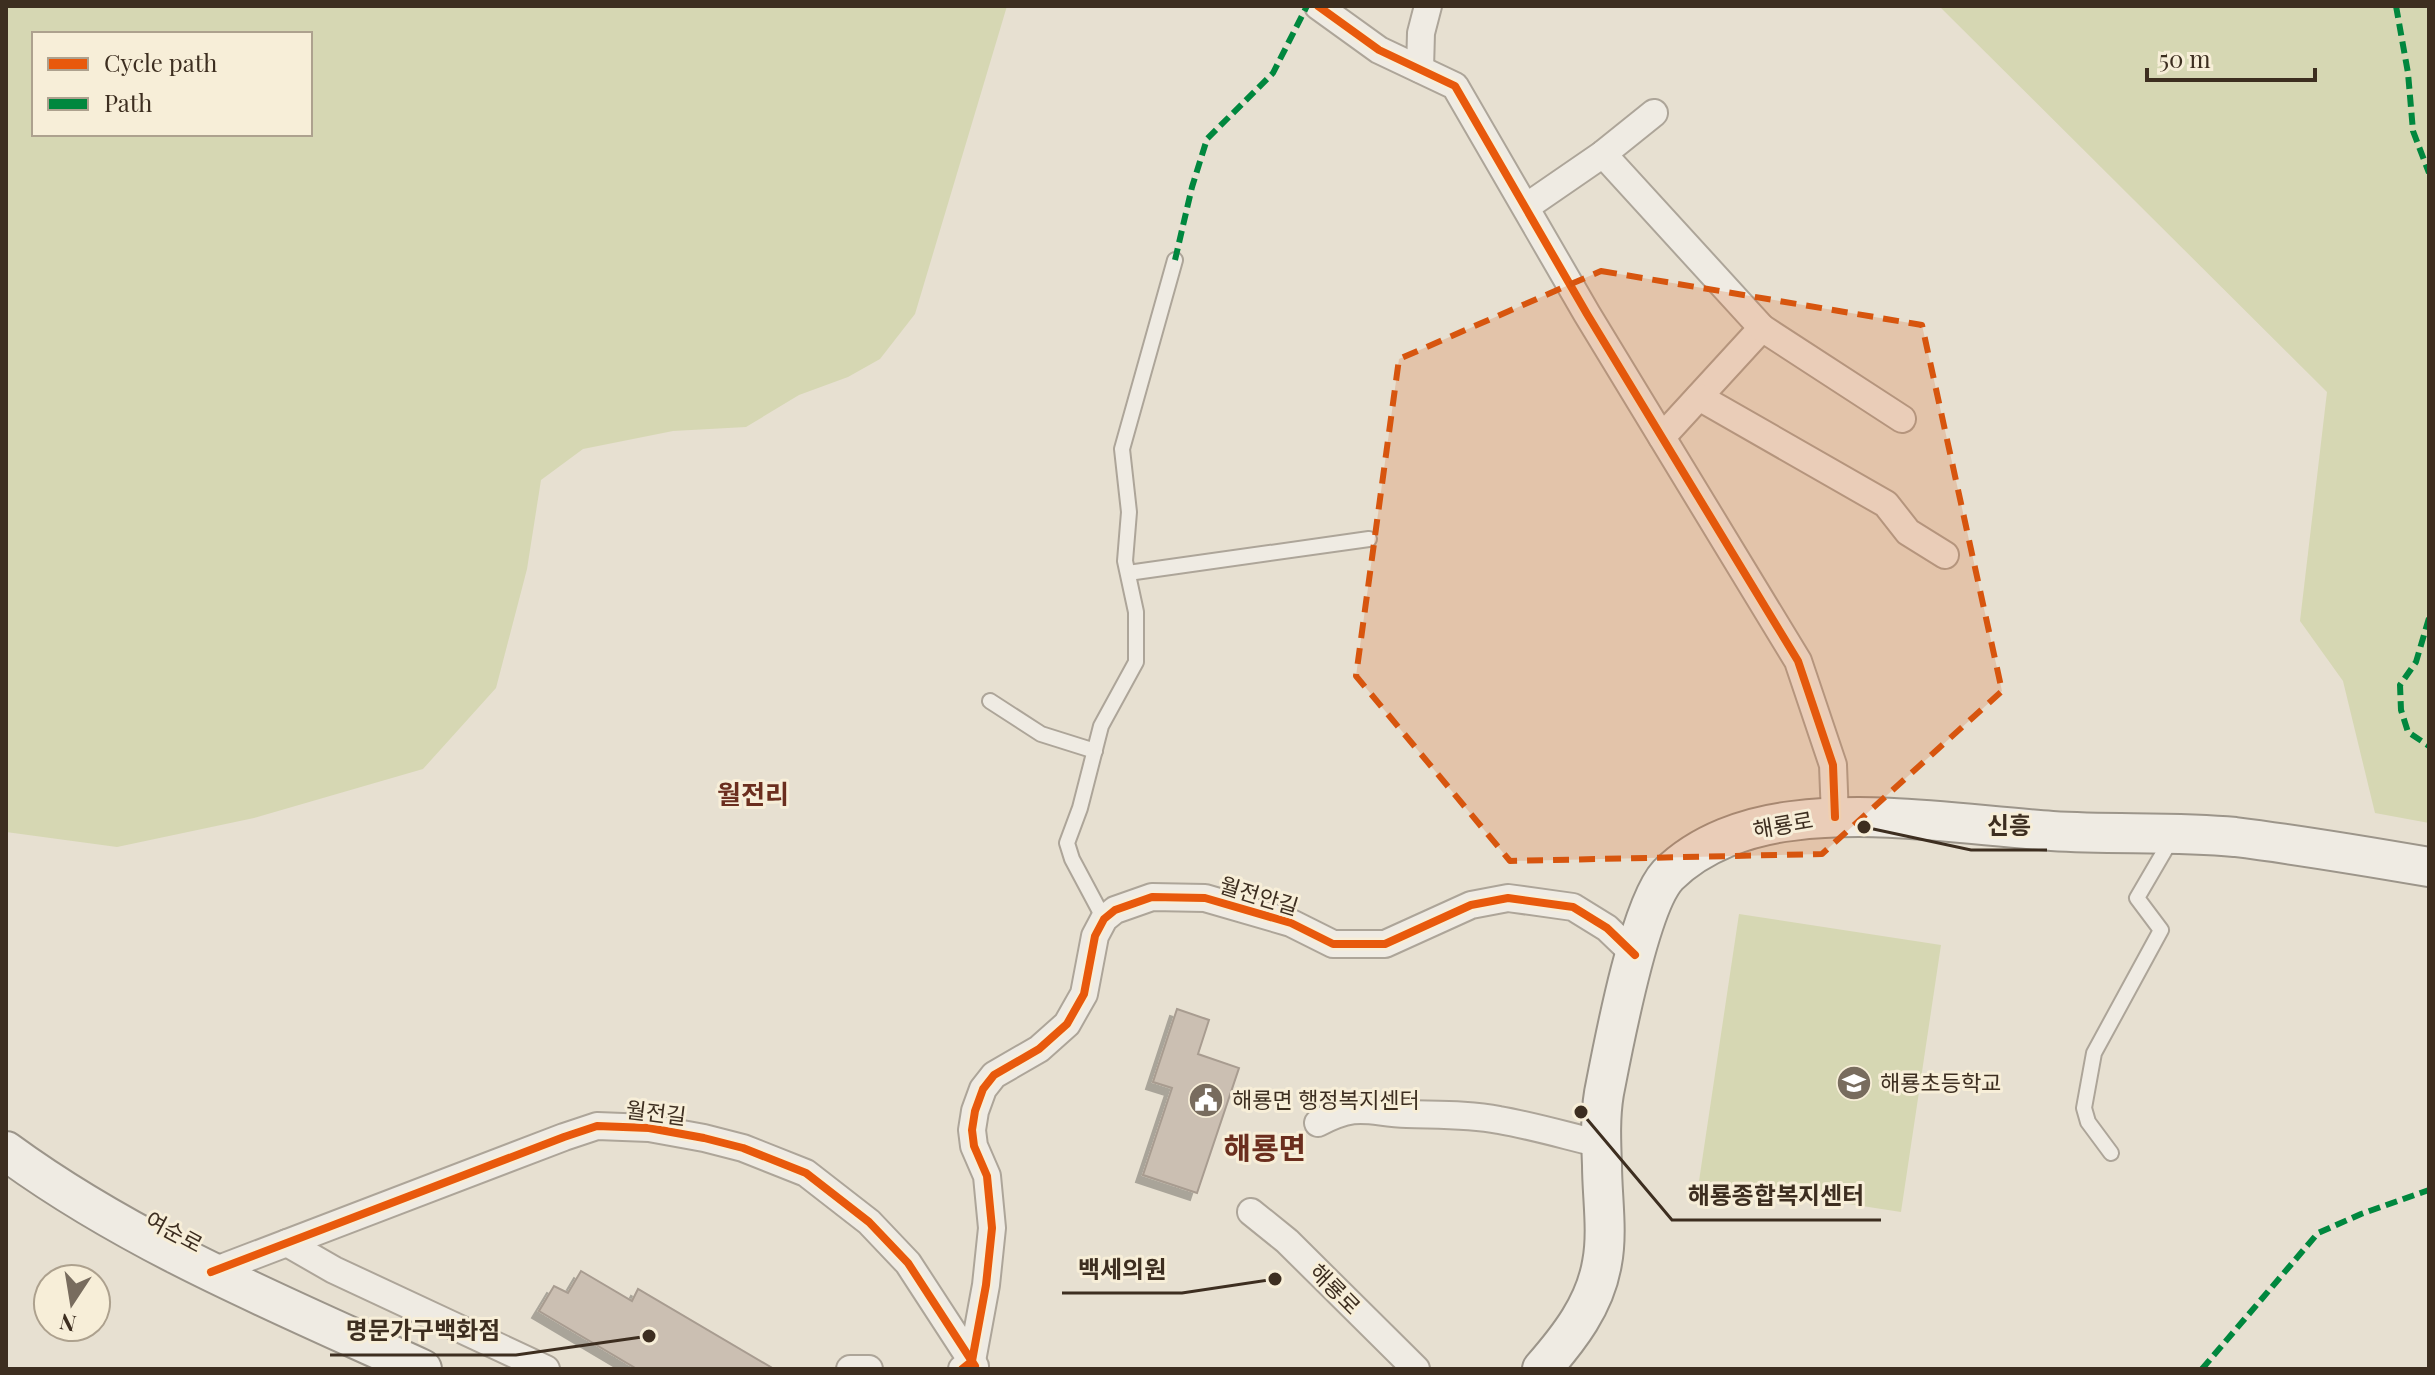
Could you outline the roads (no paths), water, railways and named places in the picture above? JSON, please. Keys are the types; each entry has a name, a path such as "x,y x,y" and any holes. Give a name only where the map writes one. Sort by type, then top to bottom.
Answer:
{"main road":[{"name":"해룡로","path":"1542,1369 1567,1341 1586,1311 1599,1274 1603,1252 1601,1144 1604,1095 1635,955 1654,896 1668,876 1716,841 1747,830 1789,821 1835,817 1888,818 2099,834 2233,837 2429,867"},
{"name":"여순로","path":"6,1151 51,1184 145,1238 211,1272 422,1369"},
{"path":"6,1179 145,1238"}],"street":[{"path":"1318,6 1379,50 1455,86 1798,661 1833,765 1835,817"},
{"path":"1420,69 1421,33 1428,6"},
{"path":"1526,207 1603,154 1654,113"},
{"path":"1603,154 1762,328 1902,419"},
{"path":"1662,437 1762,328"},
{"path":"1699,397 1886,504 1908,532 1945,555"},
{"name":"월전안길","path":"1104,919 1115,910 1152,897 1205,898 1291,923 1333,944 1385,944 1471,905 1508,898 1573,907 1607,928 1635,955"},
{"path":"970,1366 986,1285 992,1228 987,1176 974,1146 972,1130 975,1111 983,1089 994,1075 1039,1049 1067,1024 1084,994 1095,936 1104,919"},
{"path":"1318,1123 1340,1111 1359,1109 1457,1115 1499,1120 1601,1144"},
{"name":"월전길","path":"211,1272 597,1126 624,1125 663,1130 743,1148 806,1173 869,1222 908,1263 970,1366"},
{"name":"해룡로","path":"1251,1212 1287,1241 1416,1369"},
{"path":"287,1243 334,1270 546,1369"},
{"path":"850,1369 869,1369"}],"lane":[{"path":"1104,919 1072,859 1067,843 1080,808 1101,726 1136,662 1136,612 1125,561 1129,512 1122,449 1175,260"},
{"path":"1128,573 1369,539"},
{"path":"990,701 1041,734 1095,751"},
{"path":"2111,1153 2088,1122 2084,1108 2094,1053 2161,930 2137,898 2165,850 2170,834"}],"place":[{"name":"신흥","path":"1864,827"},
{"name":"해룡초등학교","path":"1854,1083"},
{"name":"해룡면 행정복지센터","path":"1206,1100"},
{"name":"해룡종합복지센터","path":"1581,1112"},
{"name":"백세의원","path":"1275,1279"},
{"name":"명문가구백화점","path":"649,1336"}],"district":[{"name":"월전리","path":"753,795"},
{"name":"해룡면","path":"1265,1149"}]}
